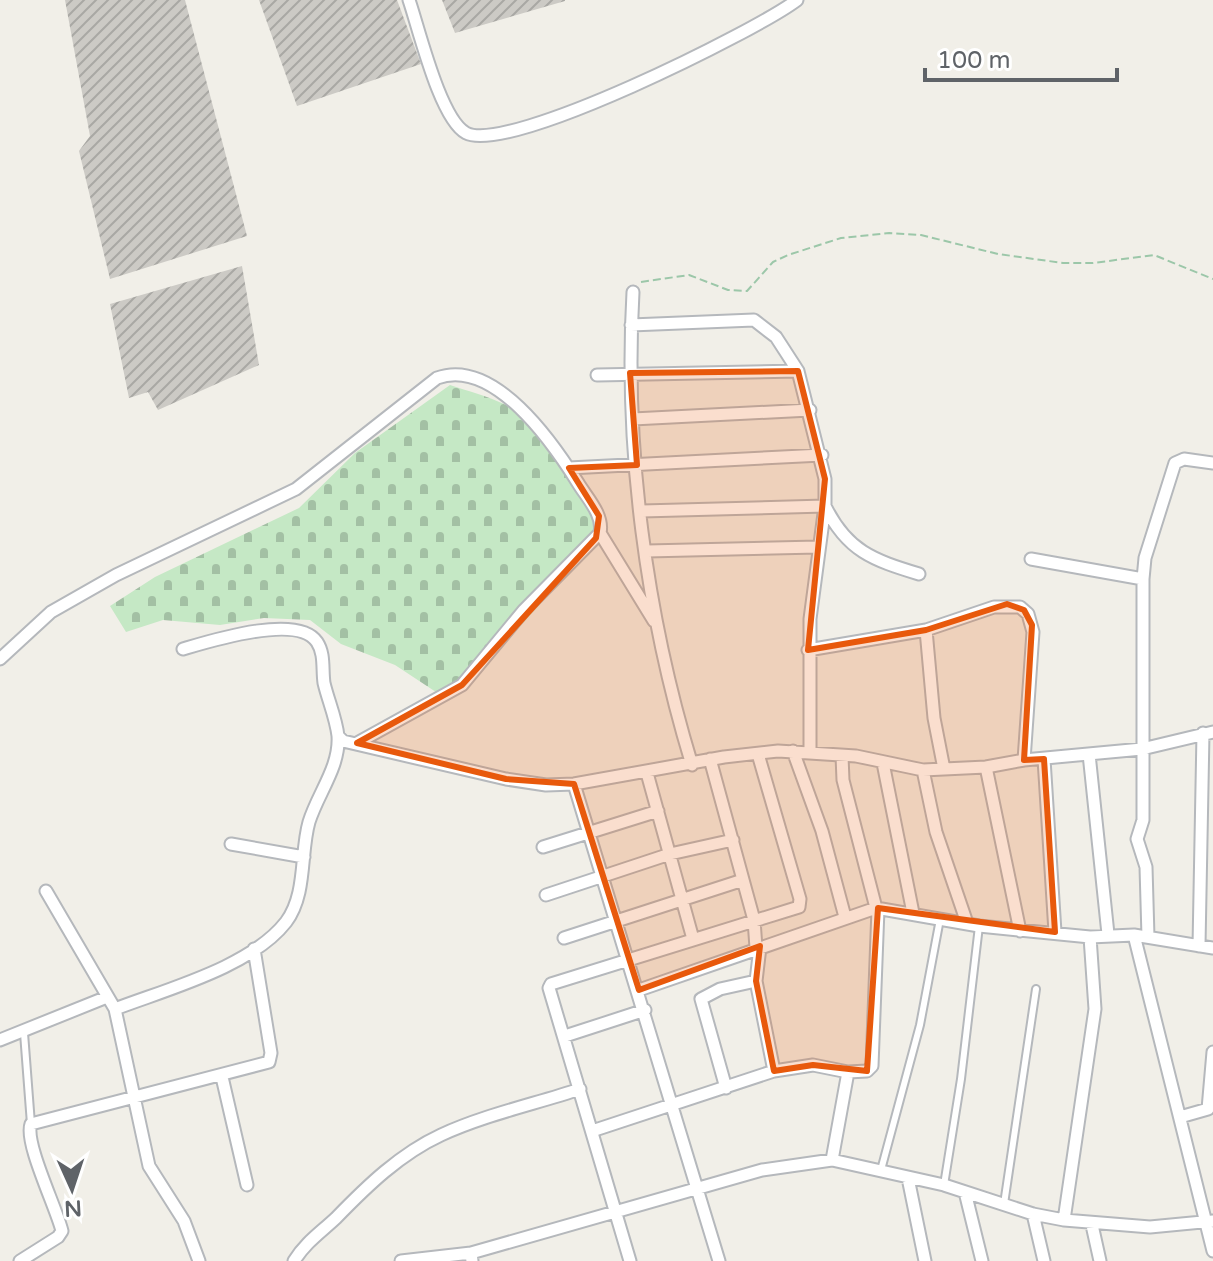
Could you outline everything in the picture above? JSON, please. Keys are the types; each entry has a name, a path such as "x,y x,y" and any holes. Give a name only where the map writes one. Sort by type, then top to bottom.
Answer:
{"street":[{"path":"409,0 445,105 458,126 477,136 519,129 597,101 754,28 797,0"},
{"path":"633,292 630,373 633,419 656,625 692,765"},
{"path":"631,325 754,320 776,337 798,371 822,455 825,506 808,650 810,753"},
{"path":"597,375 798,371"},
{"path":"0,659 51,612 116,575 296,489 374,425 437,378 450,373 473,377 515,403 548,436 599,516 600,533 656,625"},
{"path":"633,419 810,410"},
{"path":"569,468 822,455"},
{"path":"1148,937 1146,867 1137,839 1143,820 1145,558 1175,463 1184,459 1213,463"},
{"path":"642,511 825,506"},
{"path":"825,506 840,534 854,548 919,574"},
{"path":"357,743 462,685 524,610 600,533"},
{"path":"647,551 818,547"},
{"path":"1031,559 1143,579"},
{"path":"808,650 926,630 1007,604 1020,607 1028,614 1033,643 1024,760"},
{"path":"926,630 934,718 944,769"},
{"path":"115,1009 214,971 254,949 285,924 292,912 308,825 333,767 338,736 324,682 321,650 310,635 296,631 242,632 183,649"},
{"path":"338,736 343,741 506,779 574,784 601,777 692,765 710,759 793,751 923,770 986,767 1024,760 1142,749 1208,733 1199,946"},
{"path":"793,751 822,831 845,917"},
{"path":"630,1261 549,988 551,984 630,962 799,907 801,903 758,754"},
{"path":"1089,754 1108,934"},
{"path":"592,1131 774,1071 813,1065 848,1072 867,1071 872,1066 877,908 843,780 842,756"},
{"path":"710,759 754,920 758,948 756,981 774,1071"},
{"path":"1044,759 1055,932"},
{"path":"883,763 913,913"},
{"path":"986,767 1020,931"},
{"path":"923,770 936,832 973,924"},
{"path":"647,773 693,939"},
{"path":"574,784 605,877 695,1189 719,1261"},
{"path":"543,847 658,811"},
{"path":"546,895 670,854 733,840"},
{"path":"231,844 304,857"},
{"path":"564,938 743,880"},
{"path":"46,891 115,1009 149,1166 184,1221 199,1261"},
{"path":"639,990 877,908 1020,931 1090,937 1134,935 1213,948"},
{"path":"1134,935 1209,1222 1213,1251"},
{"path":"1064,1220 1095,1009 1090,937"},
{"path":"20,1261 58,1237 62,1231 34,1150 28,1129 31,1124 70,1111 222,1077 269,1062 271,1053 254,949"},
{"path":"726,1088 701,999 720,989 756,981"},
{"path":"0,1040 24,1033 107,997"},
{"path":"565,1036 645,1010"},
{"path":"1180,1117 1208,1109 1213,1052"},
{"path":"832,1160 848,1072"},
{"path":"222,1077 247,1185"},
{"path":"294,1261 309,1238 327,1227 376,1178 418,1148 442,1134 580,1089"},
{"path":"401,1261 471,1257 762,1170 832,1160 944,1185 1033,1214 1092,1225 1150,1227 1209,1222"},
{"path":"908,1178 925,1261"},
{"path":"965,1192 982,1261"},
{"path":"1033,1214 1044,1261"},
{"path":"1092,1225 1100,1261"}],"lane":[{"path":"881,1170 920,1025 940,919"},
{"path":"944,1185 961,1079 973,924"},
{"path":"1004,1204 1036,989"},
{"path":"24,1033 31,1124"}],"path":[{"path":"633,292 641,282 680,275 728,290 747,291 773,262 788,255 841,238 889,233 921,235 998,254 1063,263 1093,263 1154,255 1213,279"}],"highlighted area":[{"path":"798,371 825,479 808,650 926,630 1007,604 1024,610 1032,625 1024,760 1044,759 1055,932 878,908 867,1071 813,1065 774,1071 756,981 760,946 639,990 574,784 506,779 357,743 462,685 596,538 599,516 569,468 637,465 630,373"}],"green space":[{"path":"450,385 504,404 536,426 561,457 598,527 593,545 464,689 442,696 395,665 341,644 310,620 264,618 220,625 163,620 126,632 110,606 155,577 299,508 355,453"}],"building":[{"path":"65,0 185,0 247,236 110,279 79,151 90,136"},
{"path":"259,0 397,0 421,64 297,106"},
{"path":"442,0 565,0 565,1 455,33"},
{"path":"242,266 259,365 158,410 148,392 129,398 110,304"}]}
